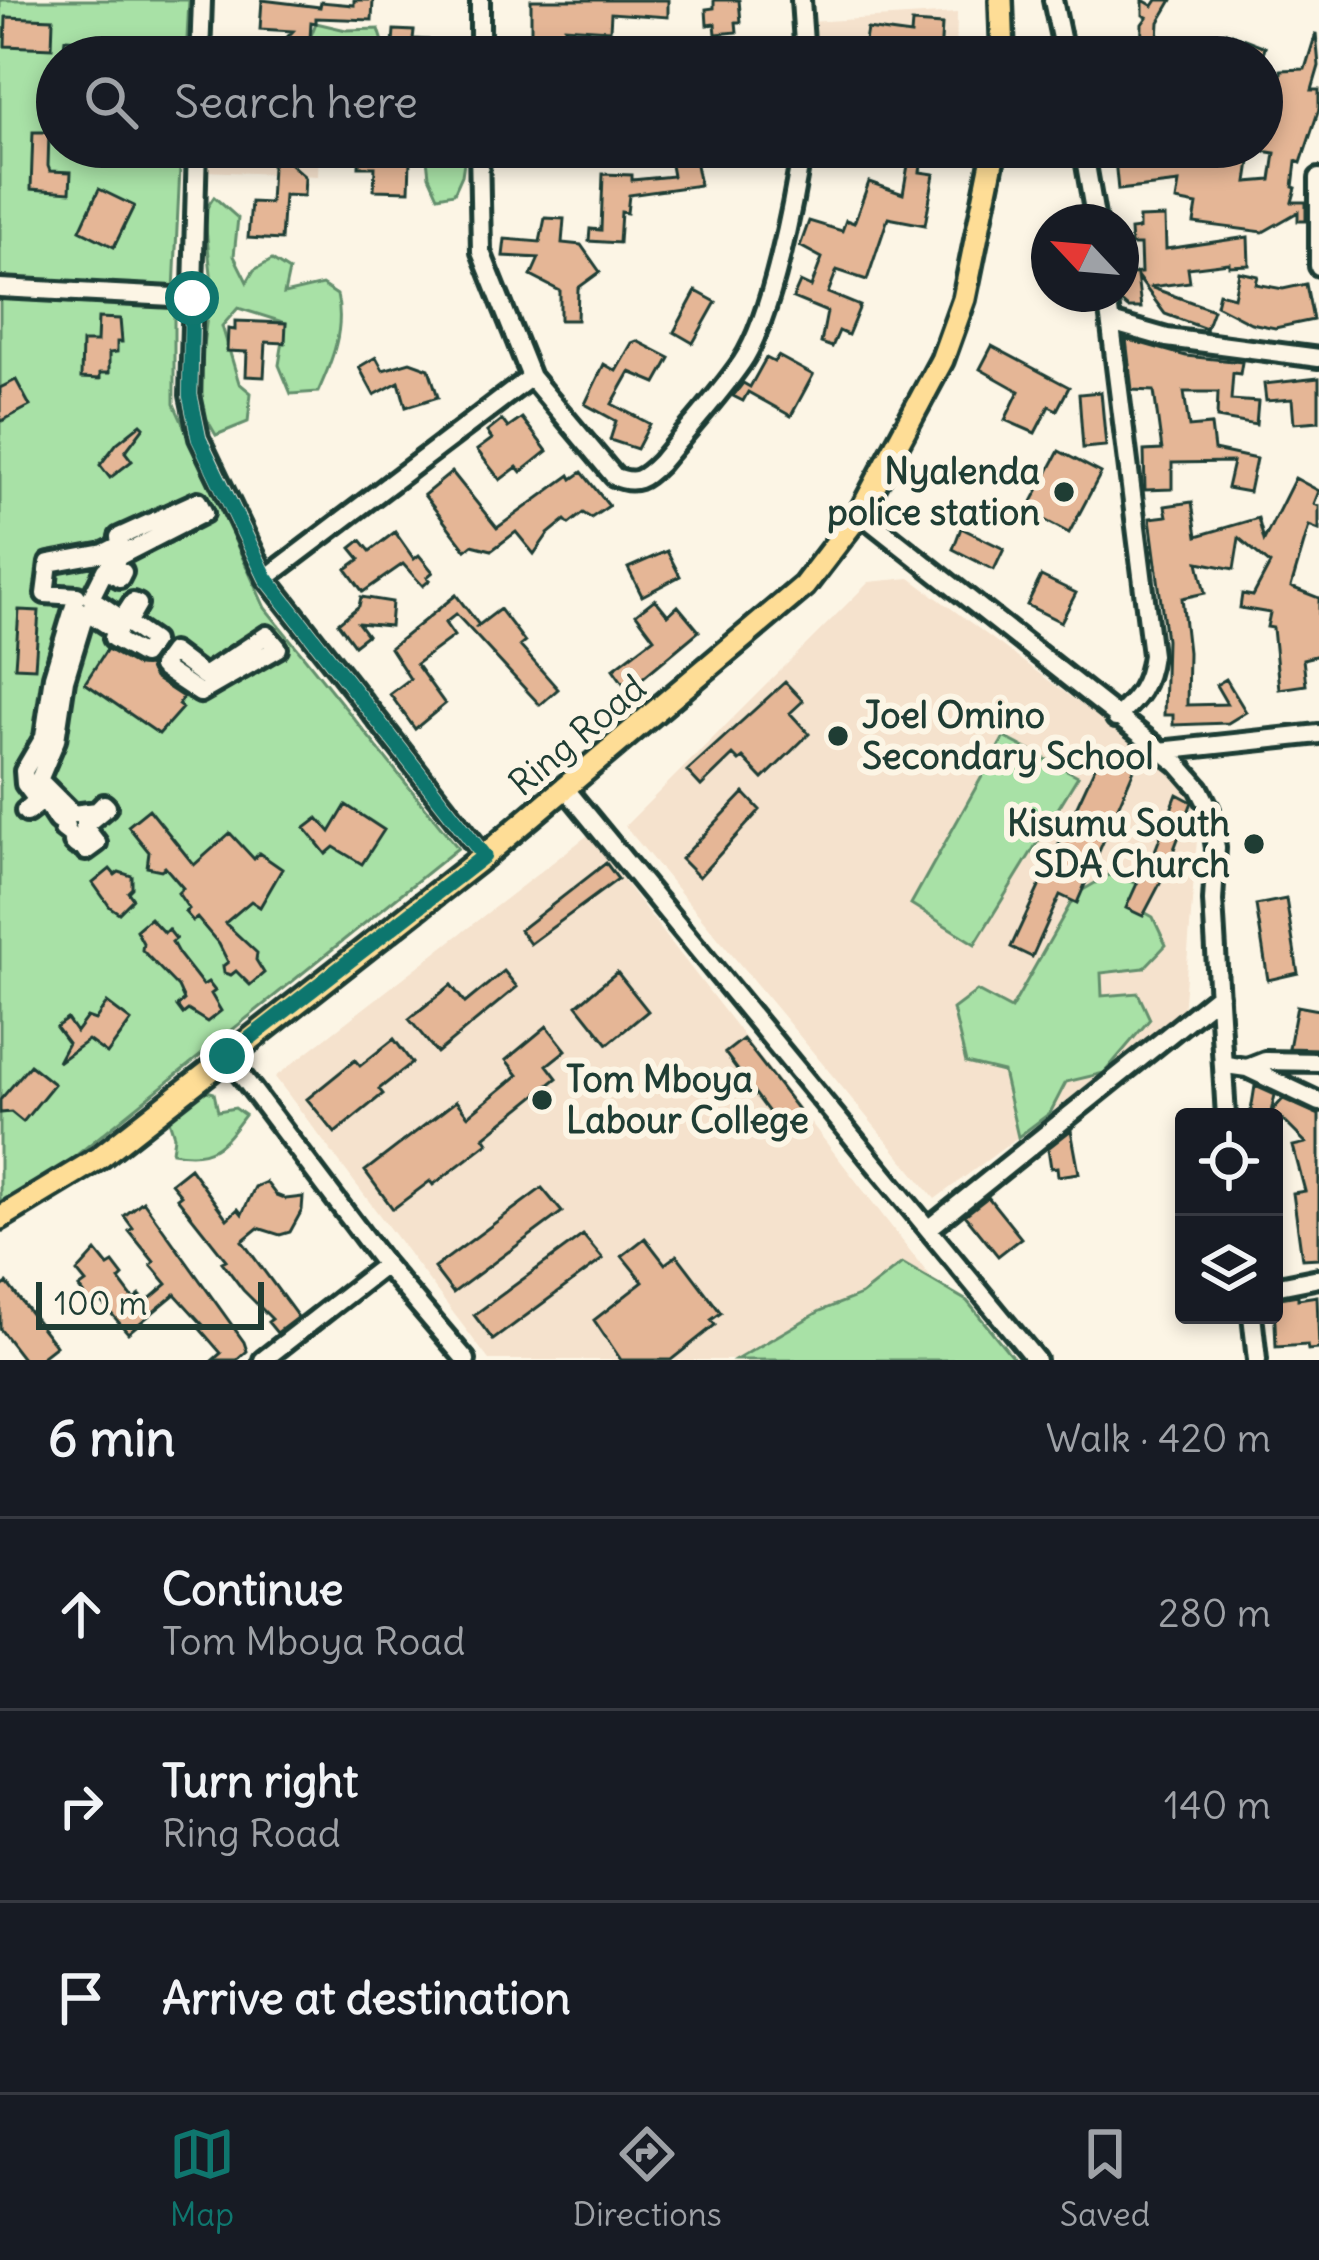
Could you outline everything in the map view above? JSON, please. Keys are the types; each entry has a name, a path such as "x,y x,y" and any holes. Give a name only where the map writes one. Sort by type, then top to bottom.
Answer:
{"main road":[{"path":"1001,0 1002,36"},
{"name":"Ring Road","path":"0,1219 99,1158 484,856 804,586 860,513 942,360 964,299 990,168"}],"street":[{"path":"201,36 202,0"},
{"path":"480,0 480,36"},
{"path":"801,0 804,36"},
{"path":"1053,0 1061,36"},
{"path":"196,168 190,395 199,439 266,578 484,856"},
{"path":"479,168 481,252 531,377 614,476 629,483 644,479 744,359 793,208 799,168"},
{"path":"1087,168 1093,204"},
{"path":"1319,178 1319,266"},
{"path":"0,288 192,298"},
{"path":"1110,312 1153,655 1141,696 1116,718"},
{"path":"1111,322 1167,338 1319,358"},
{"path":"266,578 531,377"},
{"path":"199,501 205,513 120,556 109,566 123,572 120,578 105,570 94,588 91,598 122,619 133,602 137,604 127,623 153,641 143,655 113,638 118,632 86,610 65,680 56,740 39,780 73,814 97,811 104,803 107,807 84,827 97,843 86,851 80,842 76,845 44,800 25,811 37,800 25,784 24,772 44,737 50,690 77,596 45,594 50,563 104,553 122,544 119,537 199,501"},
{"path":"860,513 1160,751 1199,788 1210,810 1216,848 1213,901 1226,1108"},
{"path":"267,635 278,648 200,693 161,668 172,652 204,676 267,635"},
{"path":"1160,751 1319,734"},
{"path":"565,788 1036,1360"},
{"path":"928,1229 1219,994"},
{"path":"227,1056 385,1265 466,1360"},
{"path":"1246,1068 1265,1061 1319,1062"},
{"path":"1226,1065 1246,1068 1319,1102"},
{"path":"262,1360 385,1265"},
{"path":"1283,1285 1319,1278"},
{"path":"1253,1324 1257,1360"}],"shaded area":[{"path":"957,13 956,36 809,36 809,22"},
{"path":"205,168 318,168 318,176"},
{"path":"910,578 1185,781 1199,815 1183,1014 935,1199 625,826 869,582"},
{"name":"Tom Mboya Labour College","path":"588,835 935,1283 833,1360 489,1360 275,1077"}],"green space":[{"path":"0,0 189,0 187,36 36,36 36,168 180,168 174,290 0,278"},
{"path":"316,23 346,30 379,29 381,36 311,36"},
{"path":"428,168 463,168 454,193 438,196"},
{"path":"214,197 238,218 234,256 247,282 254,270 272,260 289,271 284,294 322,285 337,295 339,320 332,357 318,392 291,394 279,365 286,323 238,308 222,326 239,383 251,393 248,422 216,435 202,411 202,352 212,282 204,212"},
{"path":"0,295 174,305 174,404 265,608 458,848 52,1175 0,1201"},
{"path":"1004,737 1078,776 975,944 911,904"},
{"path":"1109,875 1139,884 1137,908 1153,917 1166,945 1144,968 1101,973 1102,996 1138,993 1150,1019 1104,1073 1066,1082 1050,1113 1018,1137 1003,1072 966,1063 953,1009 977,991 1011,1009 1076,894"},
{"path":"189,1086 214,1093 218,1111 235,1108 245,1115 215,1148 197,1154 172,1152 169,1120"},
{"path":"902,1263 967,1301 1015,1360 736,1360 820,1311 861,1295"}],"building":[{"path":"262,0 320,7 321,2 354,5 354,0 373,0 372,20 316,18 310,36 260,29"},
{"path":"531,0 668,0 668,17 611,13 610,30 565,27 565,36 531,36"},
{"path":"714,0 739,0 737,32 716,34 715,24 707,25 706,9 714,8"},
{"path":"1143,0 1153,6 1157,0 1172,0 1159,22 1158,36 1142,36 1147,17"},
{"path":"6,17 53,19 52,36 36,36 36,47 5,46"},
{"path":"912,23 942,25 941,36 866,36 867,29 911,35"},
{"path":"394,30 414,31 413,36 394,36"},
{"path":"1316,33 1319,66 1312,90 1319,90 1319,109 1301,163 1296,161 1292,202 1306,202 1306,221 1298,221 1298,212 1263,232 1194,223 1197,205 1176,201 1179,183 1118,190 1116,168 1249,168 1247,182 1271,180 1273,168 1283,168 1283,70 1305,69"},
{"path":"36,132 36,168 71,172 70,192 31,189"},
{"path":"272,168 295,168 305,177 304,196 284,195 281,240 248,238 251,202 270,203"},
{"path":"375,168 410,168 409,191 374,190"},
{"path":"672,168 697,168 700,185 629,195 627,213 621,212 619,243 589,241 590,229 601,230 603,174 632,175 632,180 673,176"},
{"path":"907,168 934,174 925,225 888,218 867,280 837,270 828,293 860,306 848,335 839,331 832,347 821,343 827,312 793,298 800,282 811,287 822,258 800,246 809,221 842,231 846,220 854,223 869,182 903,194"},
{"path":"99,189 134,206 114,247 80,230"},
{"path":"1165,217 1166,249 1248,237 1249,265 1188,268 1190,282 1150,287 1213,310 1206,329 1165,314 1139,279 1139,218"},
{"path":"545,218 564,219 562,243 581,245 600,272 578,288 577,320 560,320 560,291 531,276 539,258 503,256 505,239 540,242"},
{"path":"1239,272 1258,276 1256,284 1283,289 1306,284 1313,320 1275,328 1251,323 1216,305 1219,293 1234,297"},
{"path":"696,291 716,302 693,343 674,332"},
{"path":"98,318 120,319 122,342 117,342 117,352 109,353 109,373 100,373 100,379 81,378 82,342 97,342"},
{"path":"235,321 286,323 285,343 266,342 264,377 246,376 247,352 227,351 228,329 235,330"},
{"path":"1126,339 1186,356 1242,362 1240,374 1233,373 1231,400 1258,402 1256,425 1217,418 1218,392 1184,392 1189,427 1211,425 1214,450 1256,459 1249,492 1227,488 1233,462 1172,463 1172,489 1145,490 1144,451 1162,450 1154,391 1132,390"},
{"path":"637,341 670,358 656,383 630,372 612,404 650,424 637,449 610,440 616,421 585,404 604,364 616,371"},
{"path":"992,346 1069,387 1057,410 1049,406 1035,433 1005,420 1019,391 980,369"},
{"path":"778,356 813,375 791,416 748,392 743,401 733,396 743,383 750,387 766,358 774,362"},
{"path":"376,357 383,370 410,362 429,369 438,397 406,407 399,382 374,395 359,367"},
{"path":"1319,378 1319,421 1294,423 1292,399 1266,401 1264,384"},
{"path":"16,380 30,406 0,422 0,388"},
{"path":"1101,392 1106,446 1083,448 1079,394"},
{"path":"522,418 547,451 521,472 517,467 500,480 477,450 492,439 487,432 502,420 508,428"},
{"path":"141,424 144,427 125,452 132,461 110,478 100,465"},
{"name":"Nyalenda police station","path":"1059,451 1101,473 1069,533 1027,511"},
{"path":"452,472 497,528 570,475 572,479 582,472 609,506 591,518 583,513 569,524 565,520 534,554 516,532 492,550 472,545 466,550 424,495"},
{"path":"1295,478 1319,491 1314,504 1319,506 1319,530 1309,526 1291,587 1319,598 1319,655 1303,659 1306,685 1279,689 1273,628 1267,627 1270,613 1240,608 1242,594 1253,596 1270,564 1239,538 1234,569 1198,562 1205,593 1182,598 1187,705 1227,704 1216,685 1226,679 1246,712 1228,723 1173,725 1173,715 1164,715 1166,640 1150,518 1167,516 1165,506 1192,502 1197,536 1258,518 1264,540"},
{"path":"961,528 1004,549 994,570 953,549"},
{"path":"395,532 414,559 419,555 433,572 427,577 430,580 423,586 403,564 363,592 346,569 360,559 351,548 361,540 370,551"},
{"path":"667,551 680,576 642,596 628,568"},
{"path":"1041,576 1076,593 1061,622 1027,605"},
{"path":"456,595 479,625 500,609 525,642 520,646 558,689 540,705 456,614 445,623 454,636 416,664 445,704 415,729 390,694 410,679 390,648"},
{"path":"361,597 392,602 390,626 358,623 367,635 354,645 338,623 359,606"},
{"path":"655,599 668,615 678,606 699,631 628,690 613,669 654,638 636,614"},
{"path":"19,610 39,611 35,668 15,667"},
{"path":"107,649 137,666 148,666 154,678 183,697 178,705 182,708 159,734 85,683"},
{"path":"785,682 803,701 790,713 809,734 763,779 743,758 739,761 733,755 701,786 687,771"},
{"path":"1102,752 1135,767 1077,903 1060,895 1032,957 1011,947"},
{"path":"744,793 760,810 699,877 681,859"},
{"path":"1177,794 1192,802 1143,916 1126,908 1140,877 1144,879"},
{"path":"346,805 384,830 362,864 334,847 326,854 305,828 318,818 330,832"},
{"path":"149,809 194,865 230,833 254,859 259,853 282,869 260,907 251,901 225,923 257,953 264,973 250,985 236,971 224,973 228,962 219,944 197,918 193,921 185,912 189,909 178,893 183,888 165,867 147,867 149,852 128,826"},
{"path":"606,863 618,879 530,944 520,930"},
{"path":"110,869 115,875 132,876 128,892 133,899 119,913 93,883"},
{"path":"1286,899 1298,973 1268,980 1256,905"},
{"path":"150,918 164,933 168,929 178,953 203,985 208,982 215,991 211,994 221,1011 207,1022 188,1010 183,1014 177,1006 184,1000 178,987 142,950 136,930"},
{"path":"504,971 517,987 437,1053 409,1019 451,985 465,1003"},
{"path":"617,972 648,1011 608,1044 577,1005"},
{"path":"107,1003 131,1021 107,1054 88,1040 58,1062 68,1043 56,1027 67,1019 76,1032 87,1017 95,1020"},
{"path":"1297,1006 1319,1010 1319,1049 1289,1048"},
{"path":"547,1026 566,1050 547,1065 557,1078 484,1137 488,1143 393,1209 365,1171 456,1101 468,1116 518,1075 506,1060"},
{"path":"394,1039 412,1063 335,1133 307,1099 355,1060 360,1066"},
{"path":"743,1039 799,1111 779,1126 725,1053"},
{"path":"30,1065 54,1084 23,1122 11,1112 0,1113 0,1100"},
{"path":"1255,1086 1275,1095 1272,1108 1251,1108"},
{"path":"1283,1099 1319,1115 1319,1258 1302,1259 1293,1193 1305,1191 1293,1146 1306,1143 1283,1120 1283,1108 1275,1108"},
{"path":"1071,1130 1079,1173 1058,1176 1057,1167 1051,1168 1048,1148"},
{"path":"190,1168 227,1219 238,1209 242,1214 255,1187 266,1182 276,1195 303,1197 290,1232 280,1235 258,1228 242,1241 298,1317 277,1333 268,1322 272,1319 243,1290 222,1262 226,1260 177,1198 181,1195 171,1183"},
{"path":"542,1188 562,1212 453,1293 434,1268"},
{"path":"988,1197 1021,1238 998,1256 965,1215"},
{"path":"143,1201 244,1342 247,1351 237,1360 213,1360 221,1353 175,1294 128,1333 98,1298 91,1304 79,1288 86,1283 77,1272 96,1251 108,1266 113,1263 134,1300 140,1295 146,1302 167,1284 129,1231 133,1228 124,1216"},
{"path":"583,1235 603,1259 493,1340 474,1315"},
{"path":"645,1238 665,1264 677,1255 721,1313 711,1320 715,1325 671,1360 621,1360 594,1320 643,1282 622,1256"},
{"path":"7,1283 56,1346 38,1360 24,1360 0,1329 0,1288"},
{"path":"1317,1296 1319,1349 1276,1347 1275,1324 1283,1324 1283,1298"}],"place":[{"name":"Nyalenda police station","path":"1064,492"},
{"name":"Joel Omino Secondary School","path":"838,736"},
{"name":"Kisumu South SDA Church","path":"1254,844"},
{"name":"Tom Mboya Labour College","path":"542,1100"}],"route":[{"path":"192,298 190,395 199,439 266,578 484,856 227,1056"}]}
